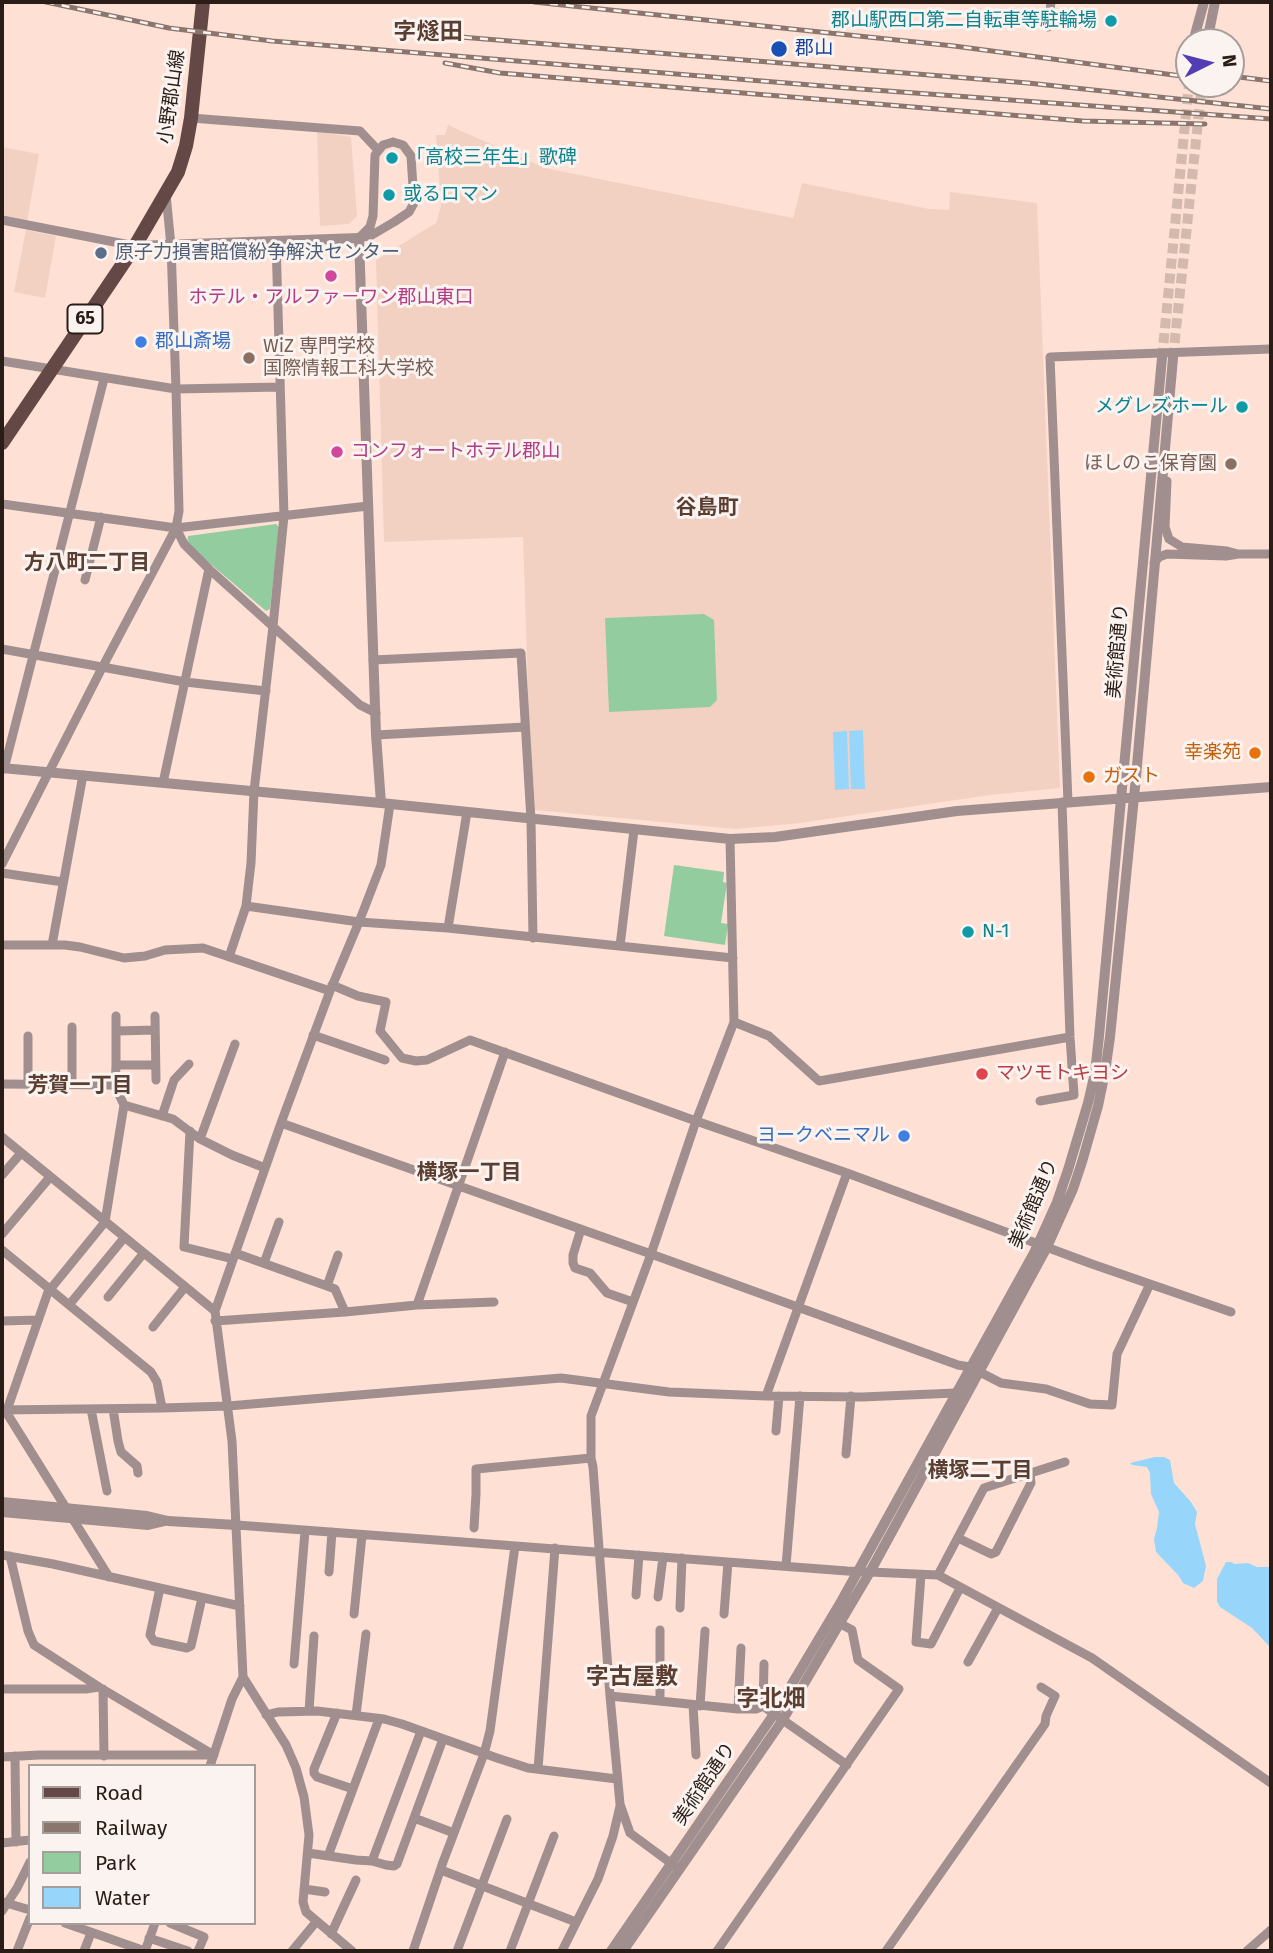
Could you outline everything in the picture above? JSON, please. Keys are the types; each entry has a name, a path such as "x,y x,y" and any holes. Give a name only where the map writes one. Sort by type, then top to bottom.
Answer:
{"main road":[{"name":"小野郡山線","path":"2,443 135,246 182,161 191,118 194,2"},
{"name":"小野郡山線","path":"166,194 203,2"}],"street":[{"path":"1048,27 1051,2"},
{"path":"1196,28 1203,2"},
{"path":"1209,28 1215,2"},
{"path":"191,118 360,131 377,149"},
{"path":"2,220 135,246 359,238 372,235 409,212 414,203 409,152 403,145 393,142 385,143 377,149 373,160 373,216 370,227 359,238 376,735 385,803 381,864 313,1035 215,1316 232,1441 243,1677 286,1745 296,1768 306,1806 309,1835 303,1902 306,1912 352,1951"},
{"path":"2,864 176,528 179,511 176,389 171,246 166,194"},
{"path":"229,957 246,906 254,791 284,516 276,241"},
{"path":"1040,1101 1074,1095 1070,1037 1050,357 1271,349"},
{"name":"美術館通り","path":"623,1951 676,1866 778,1718 870,1572 975,1369 1043,1245 1073,1189 1098,1106 1105,1072 1154,564 1163,458 1167,358 1095,1073 1078,1142 1043,1245"},
{"path":"2,361 176,389 280,387"},
{"path":"104,379 3,769 385,803 730,839 775,837 957,811 1271,787"},
{"path":"1163,458 1168,472 1165,520 1167,536 1182,547 1238,554"},
{"path":"2,503 176,528 368,506"},
{"path":"85,580 101,517"},
{"path":"176,528 184,544 209,569 364,708 376,713"},
{"path":"1154,564 1159,557 1167,554 1271,554"},
{"path":"163,783 209,569"},
{"path":"2,649 185,682 266,691"},
{"path":"373,660 521,653 531,820 533,938"},
{"path":"376,735 524,727"},
{"path":"52,945 83,775"},
{"path":"448,928 467,812"},
{"path":"620,946 634,830"},
{"path":"676,1866 631,1834 620,1804 591,1458 591,1416 734,1022 730,839"},
{"path":"2,873 63,883"},
{"path":"246,906 359,922 448,928 733,958"},
{"path":"2,945 80,947 124,958 165,950 202,948 358,996 386,1002 380,1031 402,1058 416,1061 427,1059 470,1040 1231,1312"},
{"path":"4,1410 50,1289 105,1222 124,1105 114,1086 116,1016"},
{"path":"155,1016 156,1080"},
{"path":"734,1022 769,1036 818,1081 1070,1037"},
{"path":"72,1027 72,1084"},
{"path":"116,1031 155,1030"},
{"path":"313,1035 385,1060"},
{"path":"28,1036 28,1084"},
{"path":"200,1139 235,1044"},
{"path":"417,1305 505,1052"},
{"path":"162,1116 174,1080 189,1064"},
{"path":"116,1065 155,1065"},
{"path":"2,1084 114,1086"},
{"path":"124,1105 173,1119 200,1139 265,1168"},
{"path":"281,1123 975,1369 1001,1383 1046,1390 1090,1404 1111,1406 1116,1354 1150,1284"},
{"path":"190,1131 184,1247 264,1263 335,1289 345,1312"},
{"path":"2,1138 185,1287 215,1316 345,1312 417,1305 494,1302"},
{"path":"2,1175 20,1153"},
{"path":"766,1396 847,1173"},
{"path":"2,1234 50,1177"},
{"path":"264,1263 279,1222"},
{"path":"581,1229 573,1255 575,1268 590,1273 607,1293 633,1302"},
{"path":"69,1305 124,1238"},
{"path":"2,1250 151,1372 157,1382 162,1408"},
{"path":"108,1297 143,1254"},
{"path":"327,1286 338,1255"},
{"path":"153,1326 185,1287"},
{"path":"2,1321 38,1320"},
{"name":"美術館通り","path":"778,1718 956,1393 975,1369"},
{"path":"4,1410 228,1406 561,1378 669,1392 766,1396 956,1393"},
{"path":"776,1432 779,1396"},
{"path":"786,1566 800,1396"},
{"path":"846,1454 851,1396"},
{"path":"92,1409 107,1491"},
{"path":"113,1409 121,1452 136,1466 138,1473"},
{"path":"4,1410 110,1577"},
{"path":"474,1528 476,1469 591,1458"},
{"path":"938,1576 984,1488 1065,1462"},
{"path":"958,1538 991,1554 996,1552 1031,1483 1030,1473"},
{"path":"2,1502 69,1513"},
{"path":"2,1512 147,1516 168,1521 938,1576 1092,1658 1271,1783"},
{"path":"293,1664 305,1531"},
{"path":"329,1572 332,1532"},
{"path":"354,1615 362,1535"},
{"path":"413,1951 490,1731 515,1546"},
{"path":"538,1769 555,1548"},
{"path":"214,1755 101,1688 34,1644 6,1555 240,1606"},
{"path":"636,1595 639,1555"},
{"path":"659,1597 663,1557"},
{"path":"680,1608 682,1559"},
{"path":"724,1614 728,1562"},
{"path":"921,1575 916,1642 931,1644 960,1588"},
{"path":"160,1588 150,1635 154,1641 187,1648 191,1646 202,1598"},
{"path":"968,1662 998,1608"},
{"path":"717,1951 899,1689 858,1660 852,1630 839,1623"},
{"path":"660,1630 660,1701"},
{"path":"696,1755 696,1705 705,1631"},
{"path":"356,1715 366,1634"},
{"path":"309,1711 314,1636"},
{"path":"738,1709 741,1648"},
{"path":"763,1706 764,1664"},
{"path":"211,1764 232,1699 243,1677"},
{"path":"886,1951 1045,1724 1055,1696 1041,1687"},
{"path":"2,1689 101,1688"},
{"path":"101,1688 104,1756"},
{"path":"610,1696 738,1709 756,1709 763,1706"},
{"path":"763,1706 847,1765"},
{"path":"266,1715 309,1711 396,1722 484,1754 538,1769 617,1779"},
{"path":"337,1713 314,1773 317,1777 353,1789"},
{"path":"328,1856 379,1719"},
{"path":"372,1861 421,1731"},
{"path":"308,1853 372,1861 386,1866 397,1864 443,1739"},
{"path":"2,1757 214,1755"},
{"path":"15,1756 16,1842"},
{"path":"562,1951 598,1879 613,1836 620,1804"},
{"path":"414,1818 454,1833"},
{"path":"457,1951 508,1819"},
{"path":"510,1951 554,1836"},
{"path":"2,1843 28,1840"},
{"path":"28,1865 4,1905 28,1910"},
{"name":"美術館通り","path":"611,1951 676,1866"},
{"path":"441,1870 576,1922"},
{"path":"331,1934 356,1880"},
{"path":"304,1889 325,1892"},
{"path":"292,1951 316,1922"},
{"path":"17,1951 28,1923"},
{"path":"84,1951 87,1929 145,1951 154,1925"},
{"path":"175,1925 204,1937 198,1951"},
{"path":"1247,1951 1271,1930"},
{"path":"149,1938 188,1951"}],"shaded area":[{"path":"448,125 545,168 793,218 802,183 929,209 949,210 950,192 1037,203 1060,788 990,795 800,823 735,829 535,810 523,537 384,542 376,260 436,223 441,206 436,135 445,135"},
{"path":"317,131 351,137 357,216 349,224 320,226"},
{"path":"2,147 39,154 27,222 2,217"},
{"path":"26,230 56,236 45,298 14,292"}],"green space":[{"path":"276,524 279,527 270,609 266,611 187,544 188,536"},
{"path":"704,614 714,620 717,700 710,707 609,712 605,618"},
{"path":"674,865 724,872 723,882 727,883 721,923 728,924 725,945 664,936"}],"water":[{"path":"863,730 865,789 851,789 849,731"},
{"path":"847,731 849,789 835,790 833,732"},
{"path":"1155,1457 1170,1460 1174,1483 1197,1512 1195,1524 1206,1566 1203,1581 1194,1588 1183,1583 1156,1552 1154,1539 1159,1512 1151,1494 1150,1473 1147,1467 1130,1463"},
{"path":"1226,1562 1271,1567 1271,1653 1269,1646 1252,1628 1220,1607 1217,1602 1217,1579"}],"tunnel":[{"path":"1162,358 1188,98"},
{"path":"1173,358 1201,98"}],"railway":[{"path":"46,2 169,28 272,41 1271,119"},
{"path":"534,2 954,46 1175,75"},
{"path":"448,36 1028,83 1271,109"},
{"path":"445,63 500,73 1083,121 1205,124"},
{"path":"1245,78 1271,81"}],"place":[{"name":"郡山駅西口第二自転車等駐輪場","path":"1111,21"},
{"name":"郡山","path":"779,49"},
{"name":"「高校三年生」歌碑","path":"392,158"},
{"name":"或るロマン","path":"389,195"},
{"name":"原子力損害賠償紛争解決センター","path":"101,253"},
{"name":"ホテル・アルファ－ワン郡山東口","path":"331,276"},
{"name":"郡山斎場","path":"141,342"},
{"name":"WiZ 専門学校 国際情報工科大学校","path":"249,358"},
{"name":"メグレズホール","path":"1242,407"},
{"name":"コンフォートホテル郡山","path":"337,452"},
{"name":"ほしのこ保育園","path":"1231,464"},
{"name":"幸楽苑","path":"1255,753"},
{"name":"ガスト","path":"1089,777"},
{"name":"N-1","path":"968,932"},
{"name":"マツモトキヨシ","path":"982,1074"},
{"name":"ヨークベニマル","path":"904,1136"}],"district":[{"name":"字燧田","path":"428,33"},
{"name":"谷島町","path":"707,508"},
{"name":"方八町二丁目","path":"87,563"},
{"name":"芳賀一丁目","path":"80,1086"},
{"name":"横塚一丁目","path":"469,1173"},
{"name":"横塚二丁目","path":"980,1471"},
{"name":"字古屋敷","path":"632,1678"},
{"name":"字北畑","path":"771,1700"}]}
